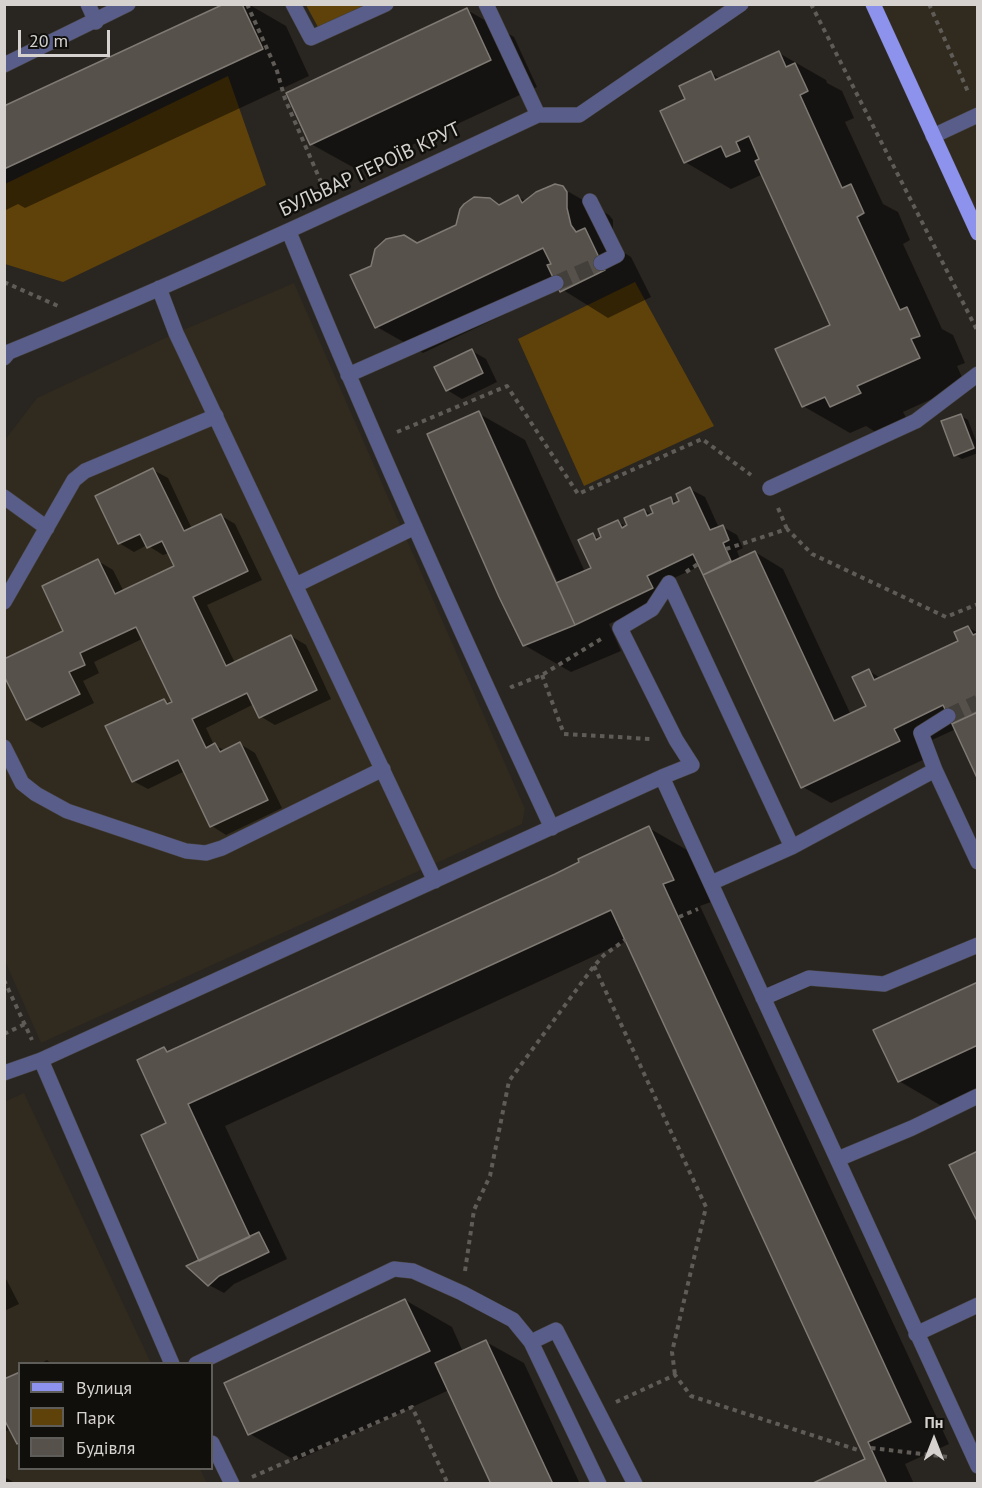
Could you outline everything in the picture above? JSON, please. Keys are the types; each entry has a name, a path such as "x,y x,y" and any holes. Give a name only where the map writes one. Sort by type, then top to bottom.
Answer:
{"main road":[{"path":"873,4 978,233"}],"street":[{"path":"88,4 96,22"},
{"path":"4,65 96,22 128,4"},
{"path":"293,4 310,38 386,4"},
{"path":"486,4 538,115"},
{"name":"БУЛЬВАР ГЕРОЇВ КРУТ","path":"4,358 9,351 88,320 334,211 538,115 579,115 741,4"},
{"path":"933,136 975,108"},
{"path":"590,201 617,255 601,262"},
{"path":"289,231 348,375 480,674 552,828"},
{"path":"348,375 556,283"},
{"path":"159,288 176,333 435,881"},
{"path":"770,488 916,421 978,374"},
{"path":"4,602 74,480 85,471 216,416"},
{"path":"4,497 47,528"},
{"path":"296,585 415,527"},
{"path":"4,1073 41,1060 692,765 675,740 620,628 652,609 669,583 792,847"},
{"path":"948,716 921,733 935,770 978,862"},
{"path":"4,747 22,783 36,794 68,811 186,851 206,853 222,848 382,769"},
{"path":"711,883 792,847 935,770"},
{"path":"662,777 916,1334 977,1462"},
{"path":"764,998 809,978 884,984 978,945"},
{"path":"41,1060 171,1362"},
{"path":"838,1159 912,1128 978,1096"},
{"path":"200,1362 394,1269 413,1271 462,1293 513,1320 531,1342 599,1484"},
{"path":"916,1334 978,1305"},
{"path":"531,1342 556,1330 635,1484"},
{"path":"213,1445 232,1484"}],"path":[{"path":"247,4 334,211"},
{"path":"811,4 978,332"},
{"path":"929,4 975,108"},
{"path":"4,282 88,320"},
{"path":"395,433 507,386 578,494 702,440 770,488 787,529 812,554 946,617 978,604"},
{"path":"726,549 787,529"},
{"path":"507,676 512,687 542,675 620,628"},
{"path":"542,675 564,734 675,740"},
{"path":"462,1293 474,1210 490,1176 509,1081 594,966 625,940"},
{"path":"594,966 706,1207 672,1352 675,1376 691,1396 861,1451"},
{"path":"4,980 41,1060"},
{"path":"4,1034 25,1024"},
{"path":"616,1402 675,1376"},
{"path":"249,1479 412,1407 448,1484"},
{"path":"871,1448 977,1462"}],"shaded area":[{"path":"874,5 977,5 977,230"},
{"path":"294,283 525,809 522,824 41,1043 5,961 4,441 37,398 176,333"},
{"path":"24,1093 151,1362 18,1362 18,1470 200,1470 207,1483 5,1483 4,1102"}],"green space":[{"path":"306,5 365,5 318,27"},
{"path":"228,76 266,185 63,282 5,264 5,184"},
{"path":"635,282 714,426 584,486 518,339"}],"building":[{"path":"224,4 242,4 263,49 4,169 4,106"},
{"path":"467,8 491,60 310,145 286,93"},
{"path":"779,51 786,67 795,63 808,91 800,95 842,188 851,184 864,213 857,217 900,310 907,307 920,336 911,339 920,358 857,386 861,393 830,407 825,397 802,407 775,349 830,325 755,161 759,159 749,136 736,142 740,151 726,157 721,146 684,163 660,111 685,99 679,86 711,71 715,80"},
{"path":"555,184 563,186 567,192 567,208 571,225 576,232 585,228 605,270 560,292 547,265 551,264 543,248 375,328 350,275 371,266 375,249 386,239 404,235 417,243 456,225 460,209 474,197 490,198 499,205 518,195 522,203 536,192"},
{"path":"472,349 483,373 446,391 434,367"},
{"path":"479,411 575,625 523,646 427,434"},
{"path":"961,414 974,448 954,456 941,421"},
{"path":"153,468 184,531 221,514 248,571 193,597 226,666 291,635 317,690 259,718 247,693 192,719 206,748 215,743 220,752 240,742 268,800 210,827 178,760 132,782 105,726 164,699 167,704 172,702 136,627 80,653 85,665 69,672 80,694 26,720 4,676 4,659 63,631 42,586 98,559 115,594 174,566 162,541 147,548 140,534 118,544 95,496"},
{"path":"690,487 710,530 723,525 729,540 723,543 731,561 703,575 693,554 647,576 653,588 575,625 556,583 591,568 578,540 593,533 596,540 601,537 598,529 618,520 622,528 627,525 624,518 644,509 647,516 653,513 650,506 671,497 673,504 679,501 676,494"},
{"path":"755,551 834,721 866,706 852,677 869,669 874,680 958,641 954,632 968,626 973,635 978,633 978,712 952,724 943,705 894,729 900,741 801,788 703,575"},
{"path":"978,712 978,780 952,724"},
{"path":"649,826 674,880 663,884 911,1422 868,1442 887,1484 811,1484 865,1459 611,910 188,1104 250,1237 199,1261 141,1135 166,1123 137,1060 164,1047 167,1052 178,1047 555,874 579,862 578,859"},
{"path":"978,982 978,1045 898,1082 873,1030"},
{"path":"978,1151 978,1223 949,1165"},
{"path":"259,1232 269,1252 219,1276 208,1286 186,1266"},
{"path":"405,1299 430,1351 248,1435 224,1383"},
{"path":"486,1340 553,1484 491,1484 435,1363"},
{"path":"18,1373 17,1444 4,1419 4,1379"}],"tunnel":[{"path":"556,283 601,263"},
{"path":"948,716 978,702"}]}
